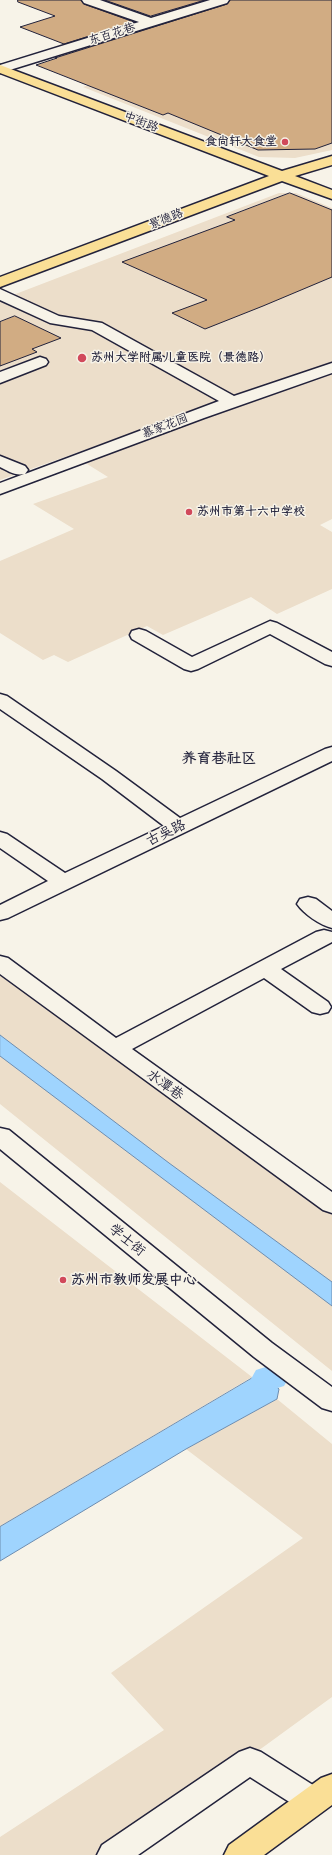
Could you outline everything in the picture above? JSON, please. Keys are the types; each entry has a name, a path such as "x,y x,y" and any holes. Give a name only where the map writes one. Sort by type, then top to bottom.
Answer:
{"main road":[{"name":"中街路","path":"0,69 332,195"},
{"name":"景德路","path":"0,282 282,176 332,160"},
{"path":"240,1855 322,1794"}],"street":[{"path":"88,0 150,22"},
{"name":"东百花巷","path":"0,69 223,0"},
{"path":"0,294 55,320 96,326 233,402"},
{"path":"0,378 40,362"},
{"name":"慕家花园","path":"0,489 198,414 332,368"},
{"path":"0,460 19,470"},
{"path":"139,635 191,665 270,627 332,660"},
{"path":"0,700 109,775 180,827"},
{"name":"古吴路","path":"0,913 332,753"},
{"path":"0,838 64,883"},
{"path":"115,1048 264,968 328,929 308,904"},
{"name":"水潭巷","path":"0,963 115,1048 332,1204"},
{"path":"264,968 320,1008"},
{"name":"学士街","path":"0,1136 263,1350 332,1400"},
{"path":"113,1855 250,1761 322,1794"}],"shaded area":[{"path":"118,76 332,125 332,150 295,158 259,157 83,87"},
{"path":"279,193 296,193 332,208 332,362 0,480 0,300"},
{"name":"苏州市第十六中学校","path":"332,373 332,519 320,525 332,532 332,589 277,614 251,597 163,635 147,626 68,662 54,655 43,660 0,633 0,561 74,529 33,504 108,477 79,459"},
{"path":"0,975 332,1215 332,1371 0,1104"},
{"name":"苏州市教师发展中心","path":"0,1182 252,1377 0,1527"},
{"path":"277,1399 332,1444 332,1697 115,1855 0,1855 0,1837 164,1730 111,1673 303,1538 186,1449"}],"water":[{"path":"0,1035 169,1163 332,1282 332,1306 0,1056"},
{"path":"261,1373 279,1389 277,1399 186,1449 0,1561 0,1527"}],"building":[{"path":"18,0 81,0 84,4 134,22 64,44 20,27 55,16 18,2"},
{"path":"105,0 205,0 151,16"},
{"path":"230,0 332,0 332,143 315,149 258,150 168,113 163,115 36,65 227,4"},
{"path":"290,193 332,210 332,277 263,306 205,329 172,313 207,300 122,262 235,220 227,217"},
{"path":"15,316 61,338 32,349 37,352 0,366 0,322"}],"waterway":[{"path":"268,1379 272,1377"}],"place":[{"name":"食尚轩大食堂","path":"285,142"},
{"name":"苏州大学附属儿童医院（景德路）","path":"82,358"},
{"name":"苏州市第十六中学校","path":"189,512"},
{"name":"苏州市教师发展中心","path":"63,1280"}],"district":[{"name":"养育巷社区","path":"219,759"}]}
